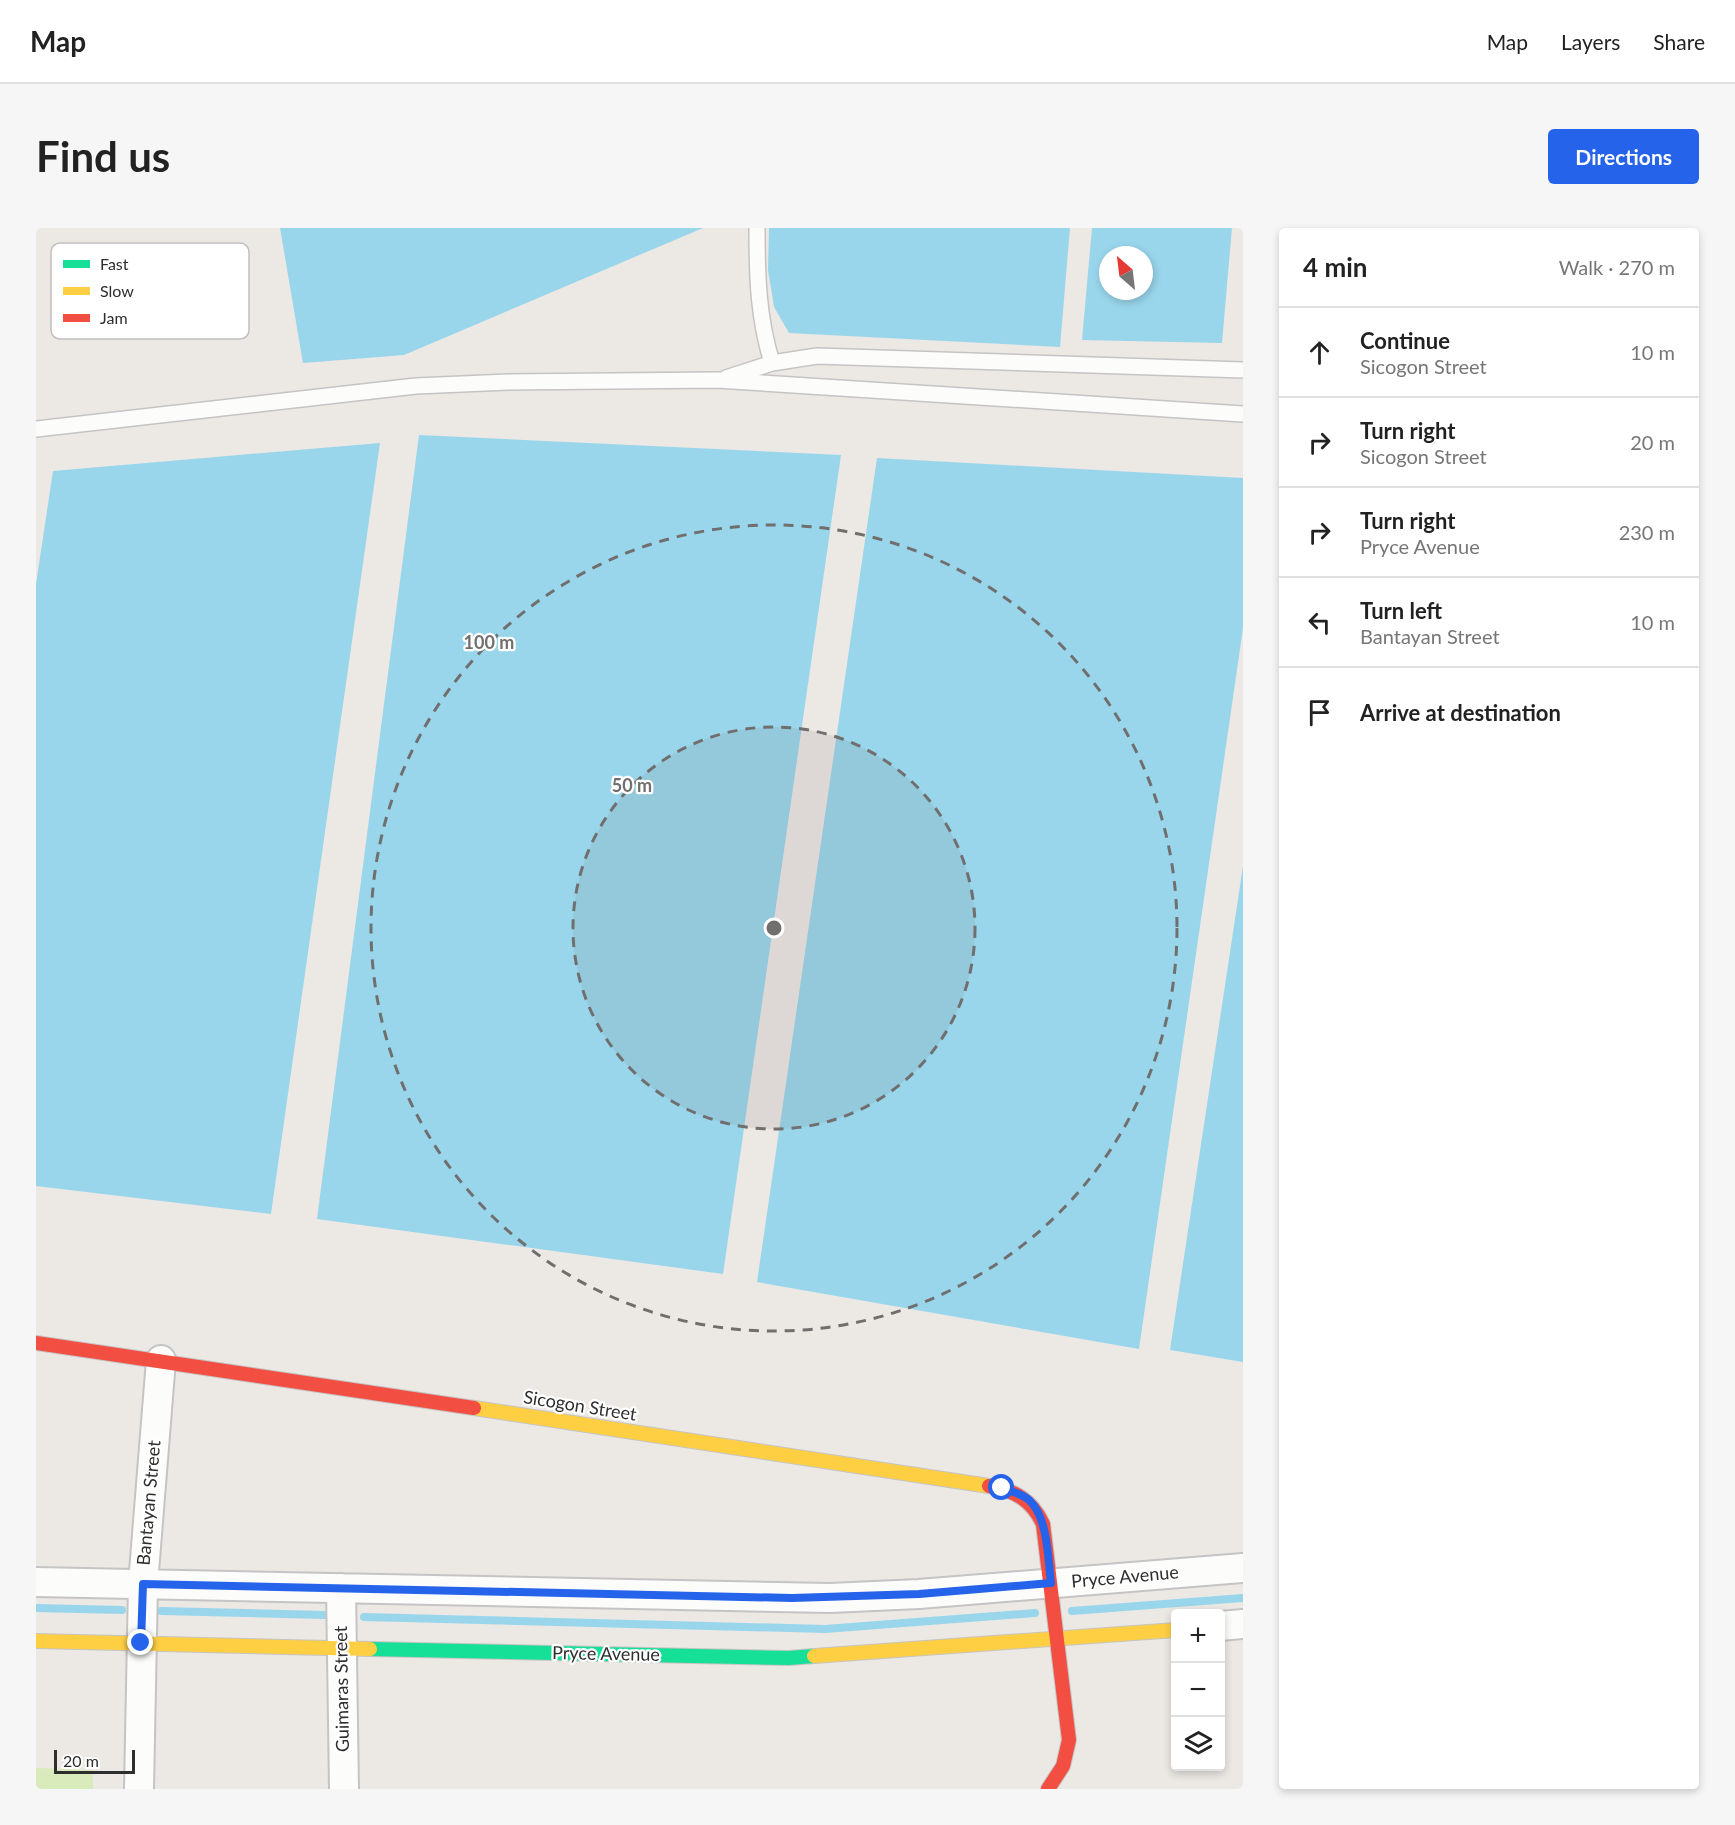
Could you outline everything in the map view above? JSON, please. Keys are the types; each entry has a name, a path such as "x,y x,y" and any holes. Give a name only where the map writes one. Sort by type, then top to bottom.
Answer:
{"street":[{"name":"Sicogon Street","path":"36,1343 1002,1488 1028,1499 1039,1512 1043,1524 1069,1740 1066,1759 1058,1779 1048,1789"},
{"name":"Bantayan Street","path":"139,1789 143,1584 161,1360"},
{"name":"Pryce Avenue","path":"36,1582 830,1598 919,1594 1243,1568"},
{"name":"Guimaras Street","path":"341,1588 344,1789"},
{"path":"1225,1626 1243,1624"},
{"name":"Pryce Avenue","path":"36,1641 789,1658 1171,1630"}],"lane":[{"path":"757,228 759,308 772,363"},
{"path":"717,380 772,363 817,356 1243,370"},
{"path":"36,429 416,386 508,382 717,380 1243,414"}],"green space":[{"path":"36,1768 93,1770 93,1789 36,1789"}],"water":[{"path":"280,228 703,228 404,355 303,363"},
{"path":"769,228 1070,228 1060,347 789,333 774,307 768,270"},
{"path":"1092,228 1232,228 1222,343 1082,340"},
{"path":"419,435 841,455 723,1274 317,1219"},
{"path":"380,443 271,1214 36,1186 36,584 53,471"},
{"path":"877,458 1243,478 1243,628 1139,1349 757,1282"},
{"path":"1243,866 1243,1362 1170,1350"}],"waterway":[{"path":"1072,1611 1243,1598"},
{"path":"36,1608 122,1610"},
{"path":"161,1611 325,1615"},
{"path":"364,1617 825,1629 1035,1613"}],"traffic: fast":[{"path":"370,1649 789,1658 814,1656"}],"traffic: slow":[{"path":"474,1408 989,1486"},
{"path":"814,1656 1171,1630"},
{"path":"36,1641 370,1649"}],"traffic: jam":[{"path":"36,1343 474,1408"},
{"path":"989,1486 1014,1493 1028,1502 1043,1524 1069,1740 1063,1766 1048,1789"}],"route":[{"path":"141,1643 143,1584 830,1598 919,1594 1051,1583 1043,1524 1039,1512 1028,1499 1002,1488"}]}
